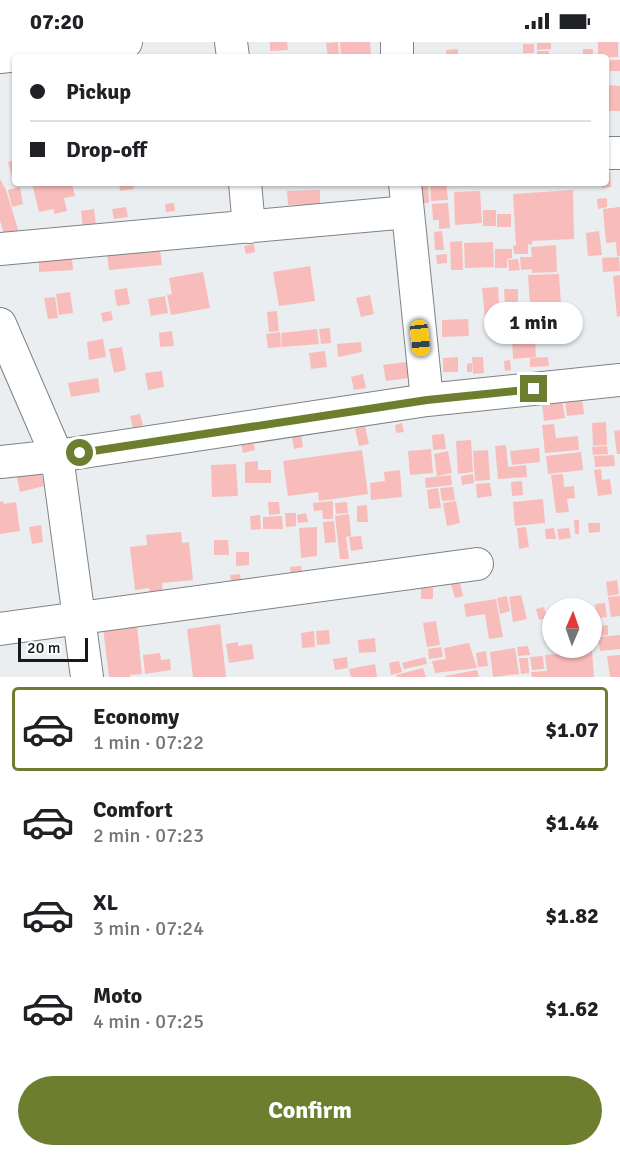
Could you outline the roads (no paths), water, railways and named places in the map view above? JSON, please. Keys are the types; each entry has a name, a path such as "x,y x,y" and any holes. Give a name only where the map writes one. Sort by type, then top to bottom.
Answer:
{"street":[{"path":"25,54 126,42"},
{"path":"245,186 249,226"},
{"path":"0,249 249,226 406,197 427,400"},
{"path":"0,324 57,456 77,618 87,677"},
{"path":"0,462 57,456 427,400 620,380"},
{"path":"0,629 477,564"}]}
